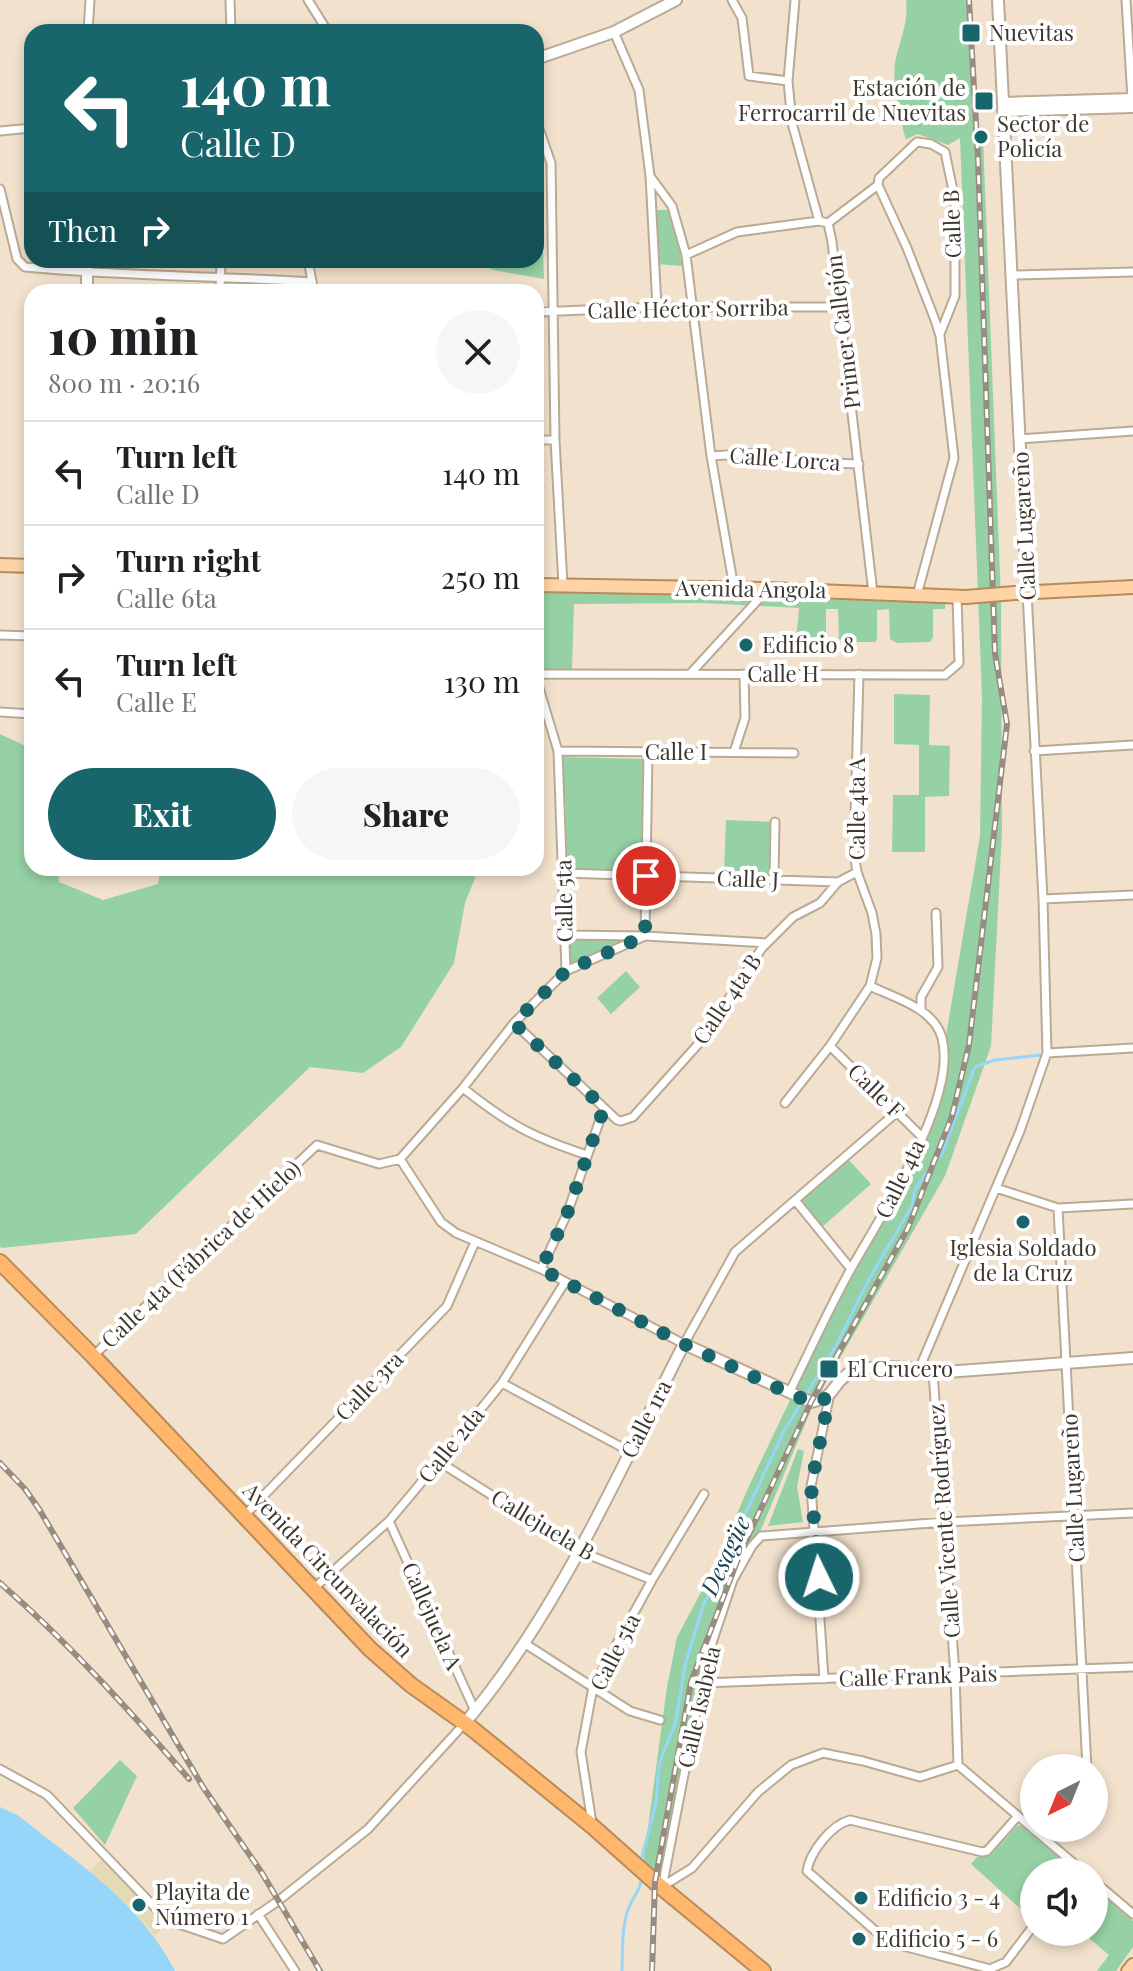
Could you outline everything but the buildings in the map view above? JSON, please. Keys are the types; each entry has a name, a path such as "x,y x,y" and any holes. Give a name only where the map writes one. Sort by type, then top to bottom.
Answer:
{"highway":[{"name":"Avenida Circunvalación","path":"0,1262 390,1667 592,1826 763,1971"}],"main road":[{"path":"0,565 24,566"},
{"name":"Avenida Angola","path":"544,585 962,596 1133,587"},
{"path":"1128,1971 1133,1965"}],"street":[{"path":"88,24 90,0"},
{"path":"230,0 231,24"},
{"path":"308,0 323,24"},
{"path":"544,56 614,32 676,0"},
{"path":"732,0 742,18 749,76 788,81"},
{"path":"686,255 737,232 819,221 792,123 788,81 795,0"},
{"name":"Calle Lugareño","path":"998,0 1019,439 1021,593 1043,899 1047,1053"},
{"path":"1003,107 1133,106 1126,0"},
{"path":"614,32 639,90 650,176 657,307"},
{"path":"1003,107 1133,99"},
{"path":"0,131 24,129"},
{"name":"Calle B","path":"878,185 879,178 917,142 931,144 945,152 955,200 955,296 940,336"},
{"path":"544,143 551,163 555,440 563,585"},
{"path":"650,176 672,206 686,255 711,456 734,588"},
{"path":"828,223 878,185 907,248 940,336 954,458 917,595"},
{"path":"0,189 17,259 24,266"},
{"name":"Primer Callejón","path":"819,221 828,223 841,307 873,593"},
{"path":"35,268 312,282 309,268"},
{"path":"87,268 87,284"},
{"path":"220,284 221,268"},
{"path":"1012,275 1133,272"},
{"name":"Calle Héctor Sorriba","path":"544,312 657,307 841,307"},
{"path":"1019,439 1133,431"},
{"path":"544,440 555,440"},
{"name":"Calle Lorca","path":"711,456 758,453 806,462 859,464"},
{"path":"690,674 767,589"},
{"name":"Calle H","path":"544,676 945,675 959,663 962,596"},
{"path":"0,635 24,636"},
{"path":"734,752 745,718 744,674"},
{"name":"Calle 4ta A","path":"785,1103 830,1046 870,986 877,958 872,913 857,872 854,853 859,674"},
{"name":"Calle 5ta","path":"400,1159 463,1088 514,1023 566,971 558,751 544,703"},
{"path":"0,712 24,714"},
{"path":"1034,751 1133,745"},
{"name":"Calle I","path":"558,751 794,753"},
{"path":"645,936 648,752"},
{"path":"774,880 775,822"},
{"name":"Calle 4ta B","path":"604,1108 621,1121 633,1117 701,1041 767,943 800,912 820,903 838,882 857,872"},
{"name":"Calle J","path":"563,873 838,882"},
{"path":"1043,899 1133,895"},
{"path":"870,986 921,1010 921,997 938,967 936,913"},
{"path":"564,935 767,943"},
{"path":"566,971 645,936"},
{"name":"Calle 4ta","path":"792,1394 851,1269 895,1194 943,1084 942,1038 930,1017 921,1010"},
{"path":"514,1023 604,1108 567,1214 541,1269"},
{"name":"Calle F","path":"830,1046 921,1136"},
{"path":"920,1367 1038,1085 1047,1053 1133,1048"},
{"path":"463,1088 521,1130 543,1141 587,1155"},
{"name":"Calle 1ra","path":"464,1724 524,1643 579,1551 684,1344 735,1252 897,1112"},
{"name":"Calle 4ta (Fábrica de Hielo)","path":"93,1356 317,1145 379,1164 400,1159"},
{"path":"400,1159 441,1222 456,1233 541,1269 684,1344 792,1394 808,1400 829,1398"},
{"path":"996,1188 1058,1208 1133,1204"},
{"path":"795,1200 851,1269"},
{"name":"Calle Lugareño","path":"1058,1208 1086,1754"},
{"name":"Calle 3ra","path":"244,1516 447,1306 475,1242"},
{"name":"Calle 2da","path":"313,1589 389,1521 502,1383 565,1282"},
{"path":"824,1679 811,1486 829,1398 846,1375 862,1369 920,1367 933,1373 1133,1358"},
{"name":"Calle Vicente Rodríguez","path":"933,1373 955,1674 958,1765"},
{"path":"502,1383 629,1451"},
{"name":"Callejuela B","path":"438,1461 579,1551 652,1580"},
{"name":"Calle 5ta","path":"592,1826 581,1752 593,1687 704,1494"},
{"path":"815,1531 1133,1513"},
{"name":"Callejuela A","path":"389,1521 475,1711"},
{"name":"Calle Isabela","path":"663,1887 706,1661 733,1580 761,1536 815,1531"},
{"path":"524,1643 630,1711 660,1720"},
{"name":"Calle Frank Pais","path":"703,1683 1133,1667"},
{"path":"0,1769 47,1795 167,1920 223,1939 368,1829 464,1724"},
{"path":"663,1887 692,1868 758,1792 791,1765 823,1753 920,1777 958,1765 1065,1858"},
{"path":"1018,1816 987,1851 982,1852 850,1820 839,1822 809,1859 807,1871 888,1942 990,1969 1006,1962 1020,1944"},
{"path":"1108,1893 1133,1914"},
{"path":"258,1914 295,1971"}],"green space":[{"path":"906,0 968,0 977,136 983,138 1001,600 1002,831 991,1046 945,1176 813,1405 760,1532 746,1547 733,1577 688,1725 661,1881 643,1864 667,1687 677,1637 714,1568 748,1488 853,1268 896,1200 945,1083 945,1041 980,836 982,696 960,138 948,145 918,134 906,139 894,71 905,24"},
{"path":"655,210 669,210 683,266 657,264"},
{"path":"489,268 544,268 544,279"},
{"path":"544,590 945,603 945,609 933,609 933,637 930,642 897,643 890,639 889,609 877,610 875,642 846,642 839,639 838,609 826,609 826,639 812,642 796,641 799,608 703,603 574,604 572,669 544,669"},
{"path":"894,694 930,695 929,745 950,746 949,796 925,797 925,852 892,852 893,795 919,795 919,745 894,744"},
{"path":"0,734 24,745 24,876 59,876 59,882 103,900 158,884 160,876 476,876 465,903 454,963 401,1047 363,1073 310,1067 136,1234 1,1248"},
{"path":"561,757 645,759 642,872 577,870 565,858 566,811"},
{"path":"726,820 773,822 771,876 724,874"},
{"path":"564,935 645,936 566,971"},
{"path":"626,971 640,987 611,1014 597,998"},
{"path":"847,1158 871,1184 822,1227 799,1200"},
{"path":"798,1449 804,1451 797,1487 803,1522 768,1526"},
{"path":"120,1760 137,1776 105,1845 73,1808"},
{"path":"1020,1826 1020,1842 1041,1842 1060,1858 1020,1858 1020,1908 971,1864 977,1857 991,1855"},
{"path":"1108,1899 1133,1921 1133,1947 1116,1971 1097,1971 1109,1955 1098,1946 1108,1946"}],"sand":[{"name":"Playita de Número 1","path":"103,1857 166,1922 155,1936 141,1919 89,1872"}],"water":[{"path":"0,1807 19,1816 106,1885 143,1924 175,1971 0,1971"}],"waterway":[{"name":"Desagüe","path":"941,1156 975,1067 995,1060 1040,1055"},
{"name":"Desagüe","path":"640,1864 656,1803 659,1764 676,1721 685,1665 704,1603 715,1586 718,1572 784,1431 837,1344 868,1281 912,1206 915,1190 926,1173"},
{"name":"Desagüe","path":"622,1971 625,1921 641,1875"}],"railway":[{"path":"652,1971 655,1882 691,1682 741,1551 811,1402 908,1228 952,1116 969,1045 1007,724 995,654 978,159 969,0"},
{"path":"0,1463 39,1509 203,1787 262,1873 320,1971"},
{"path":"0,1583 98,1678 189,1779"}],"place":[{"name":"Nuevitas","path":"971,33"},
{"name":"Estación de Ferrocarril de Nuevitas","path":"984,101"},
{"name":"Sector de Policía","path":"981,137"},
{"name":"Edificio 8","path":"746,645"},
{"name":"Iglesia Soldado de la Cruz","path":"1023,1222"},
{"name":"El Crucero","path":"829,1369"},
{"name":"Edificio 3 - 4","path":"861,1898"},
{"name":"Playita de Número 1","path":"139,1905"},
{"name":"Edificio 5 - 6","path":"859,1939"}],"route":[{"path":"646,876 645,936 566,971 514,1023 604,1108 567,1214 541,1269 684,1344 786,1392 811,1402 829,1398 811,1486 819,1577"}]}
